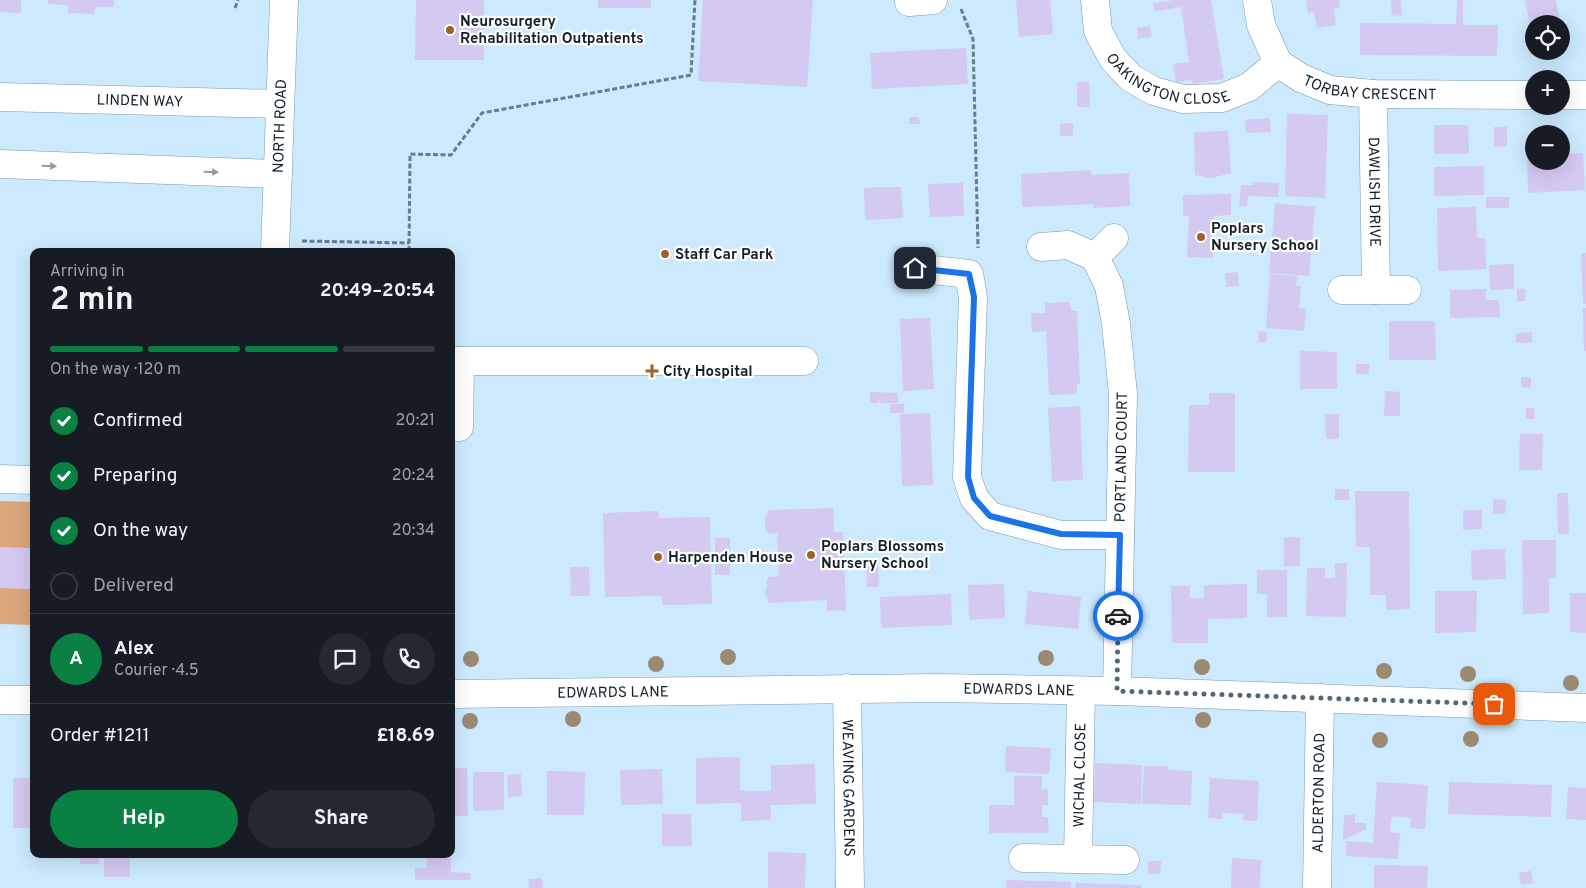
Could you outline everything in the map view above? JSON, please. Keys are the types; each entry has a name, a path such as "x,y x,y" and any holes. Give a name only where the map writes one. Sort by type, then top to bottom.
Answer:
{"street":[{"name":"NORTH ROAD","path":"275,246 284,0"},
{"name":"OAKINGTON CLOSE","path":"1095,0 1098,31 1113,58 1131,78 1154,91 1183,98 1222,98 1249,87 1278,63"},
{"path":"1258,0 1261,25 1278,63"},
{"name":"TORBAY CRESCENT","path":"1278,63 1301,78 1330,90 1374,94 1525,95"},
{"name":"DAWLISH DRIVE","path":"1374,94 1376,290"},
{"path":"1570,95 1586,95"},
{"name":"LINDEN WAY","path":"0,97 280,104"},
{"path":"0,164 278,174"},
{"path":"1041,247 1068,245 1095,257 1114,238"},
{"name":"PORTLAND COURT","path":"1095,257 1109,286 1116,324 1123,394 1117,691"},
{"path":"915,268 969,274 974,297 968,477 974,498 990,516 1043,530 1061,534 1120,535"},
{"path":"1342,290 1407,290"},
{"path":"455,427 459,427 455,361 804,361"},
{"path":"0,479 30,480"},
{"name":"EDWARDS LANE","path":"455,694 847,688 1117,691 1586,708"},
{"name":"WEAVING GARDENS","path":"847,688 850,888"},
{"name":"WICHAL CLOSE","path":"1078,859 1081,691"},
{"name":"ALDERTON ROAD","path":"1317,888 1320,698"},
{"path":"0,700 30,700"},
{"path":"1022,858 1125,860"}],"path":[{"path":"235,8 238,0"},
{"path":"409,248 410,154 452,155 482,113 692,75 695,0"},
{"path":"960,8 973,39 978,254 969,274"},
{"path":"275,246 409,243"}],"shaded area":[{"path":"0,501 30,502 30,625 0,624"}],"building":[{"path":"0,0 21,0 21,13 0,12"},
{"path":"48,0 114,0 114,7 95,7 94,14 68,13 68,5 48,4"},
{"name":"Neurosurgery Rehabilitation Outpatients","path":"416,0 484,0 484,60 415,60"},
{"name":"Neurosurgery Rehabilitation Outpatients","path":"598,0 651,0 651,8 598,8"},
{"path":"703,0 813,0 807,87 698,81"},
{"path":"1016,0 1050,0 1053,34 1019,37"},
{"path":"1174,0 1211,0 1224,79 1193,84 1192,80 1176,82 1173,64 1189,62 1181,7 1155,11 1153,3"},
{"path":"1306,0 1339,0 1340,7 1334,8 1336,25 1317,28 1314,12 1308,13"},
{"path":"1391,0 1401,0 1402,15 1392,16"},
{"path":"1457,0 1463,0 1463,25 1498,25 1497,56 1360,55 1360,23 1456,24"},
{"path":"1525,0 1556,0 1559,15 1528,15"},
{"path":"1150,26 1152,37 1138,39 1137,28"},
{"path":"966,48 968,84 872,89 870,53"},
{"path":"1077,82 1089,82 1090,107 1077,107"},
{"path":"1287,114 1328,115 1325,198 1285,196"},
{"path":"909,117 919,117 920,124 909,124"},
{"path":"1270,118 1271,132 1246,133 1245,120"},
{"path":"1073,123 1073,136 1060,136 1060,124"},
{"path":"1434,125 1468,125 1469,154 1434,154"},
{"path":"1494,127 1507,127 1507,146 1494,147"},
{"path":"1228,131 1231,173 1212,178 1195,175 1194,132"},
{"path":"1583,153 1585,190 1528,193 1527,170 1570,170 1570,154"},
{"path":"1484,166 1484,195 1434,196 1434,167"},
{"path":"1091,170 1091,175 1129,173 1130,206 1093,208 1093,204 1022,207 1021,174"},
{"path":"1253,182 1279,183 1278,197 1248,196 1247,206 1239,206 1241,185 1253,185"},
{"path":"963,183 964,216 930,217 928,184"},
{"path":"901,187 903,218 865,220 864,188"},
{"name":"Poplars Nursery School","path":"1231,194 1231,215 1214,216 1213,258 1187,257 1189,216 1183,216 1183,195"},
{"path":"1486,197 1509,197 1509,208 1486,208"},
{"path":"1275,203 1315,207 1309,276 1269,273"},
{"path":"1476,207 1477,238 1485,238 1486,269 1438,271 1437,208"},
{"path":"1581,253 1586,253 1586,304 1583,304"},
{"path":"1514,264 1514,289 1490,290 1489,265"},
{"path":"1238,272 1239,286 1226,287 1225,273"},
{"path":"1270,274 1297,276 1296,286 1301,286 1299,308 1306,309 1304,331 1266,328"},
{"path":"1517,288 1526,289 1525,301 1517,301"},
{"path":"1486,289 1486,300 1499,300 1500,317 1450,318 1450,290"},
{"path":"1070,302 1071,311 1077,311 1080,384 1077,384 1077,394 1049,395 1046,331 1032,332 1031,313 1045,313 1045,303"},
{"path":"1583,308 1586,308 1586,351 1584,351"},
{"path":"930,318 934,389 903,391 900,319"},
{"path":"1389,321 1435,321 1436,360 1389,360"},
{"path":"1259,331 1267,332 1266,343 1258,342"},
{"path":"1532,332 1532,343 1516,343 1516,333"},
{"path":"1300,351 1337,352 1337,389 1300,389"},
{"path":"1356,364 1369,364 1369,374 1356,374"},
{"path":"1521,377 1531,377 1531,388 1521,387"},
{"path":"1385,391 1400,392 1400,416 1384,416"},
{"path":"870,392 898,393 898,403 880,403 879,397 879,403 870,403"},
{"path":"1209,393 1235,393 1235,472 1188,472 1189,405 1209,405"},
{"path":"890,404 904,404 904,413 890,413"},
{"path":"1080,406 1083,480 1052,481 1048,408"},
{"path":"1526,408 1534,408 1535,419 1526,419"},
{"path":"930,413 933,485 902,486 900,414"},
{"path":"1325,414 1339,414 1339,439 1326,439"},
{"path":"1520,434 1543,434 1542,470 1519,470"},
{"path":"1335,489 1349,489 1349,500 1335,500"},
{"path":"1355,491 1409,491 1410,609 1386,610 1386,595 1370,595 1370,547 1356,547"},
{"path":"1557,493 1568,493 1569,534 1558,534"},
{"path":"1493,499 1506,500 1505,514 1493,513"},
{"name":"Poplars Blossoms Nursery School","path":"833,508 834,532 843,532 846,610 827,611 827,600 769,603 765,594 768,577 779,576 777,533 769,534 765,529 765,517 769,510"},
{"path":"1463,510 1482,510 1482,529 1463,530"},
{"name":"Harpenden House","path":"658,511 659,518 710,517 712,604 662,605 662,596 605,597 603,513"},
{"path":"1284,537 1300,537 1300,566 1284,567"},
{"path":"715,538 730,538 730,575 715,575"},
{"path":"1522,540 1556,540 1556,578 1549,578 1549,613 1523,614"},
{"path":"0,547 30,548 30,589 0,588"},
{"path":"1505,549 1506,579 1472,580 1471,550"},
{"path":"878,563 879,587 867,587 866,564"},
{"path":"1335,563 1347,563 1346,617 1306,616 1307,568 1325,568 1325,578 1335,578"},
{"path":"570,567 589,567 590,596 571,596"},
{"path":"1257,570 1287,570 1287,617 1267,617 1267,594 1257,594"},
{"path":"1004,584 1005,618 969,620 968,585"},
{"path":"1247,584 1247,618 1208,619 1208,643 1172,643 1171,586 1190,586 1190,598 1204,598 1204,585"},
{"path":"1028,591 1081,597 1078,629 1025,624"},
{"path":"1435,591 1477,591 1476,632 1435,633"},
{"path":"1570,593 1586,593 1586,633 1570,632"},
{"path":"951,594 952,625 881,628 880,597"},
{"path":"1006,746 1051,748 1049,774 1005,772"},
{"path":"740,757 740,791 771,791 771,765 815,764 816,804 771,805 771,820 741,821 741,803 696,804 696,758"},
{"path":"1095,763 1142,765 1141,804 1094,802"},
{"path":"1144,766 1168,766 1167,770 1192,771 1191,805 1142,804"},
{"path":"455,768 467,768 468,816 455,816"},
{"path":"662,769 663,804 621,805 620,770"},
{"path":"547,771 585,772 584,815 547,815"},
{"path":"473,772 504,772 504,810 473,811"},
{"path":"521,774 522,796 508,797 507,775"},
{"path":"1014,776 1042,776 1042,790 1048,789 1048,805 1042,805 1042,817 1048,817 1049,833 989,833 989,805 1014,805"},
{"path":"13,778 30,778 30,828 13,828"},
{"path":"1210,778 1259,781 1257,821 1243,820 1244,814 1223,813 1223,819 1208,818"},
{"path":"1377,782 1428,785 1425,829 1410,828 1411,818 1392,816 1390,832 1400,833 1398,859 1346,856 1346,841 1373,843"},
{"path":"1449,782 1552,785 1551,817 1448,814"},
{"path":"1568,787 1586,788 1586,820 1566,819"},
{"path":"662,814 691,814 692,846 662,846"},
{"path":"1344,815 1355,815 1355,823 1366,823 1366,829 1343,840"},
{"path":"768,852 806,853 805,888 768,888"},
{"path":"79,858 99,858 99,864 80,864"},
{"path":"104,858 130,858 130,877 104,877"},
{"path":"427,858 451,858 451,872 470,873 471,880 415,880 415,868 427,868"},
{"path":"1232,858 1261,860 1260,888 1231,888"},
{"path":"1148,861 1161,861 1160,874 1148,874"},
{"path":"1374,865 1428,866 1427,888 1374,888"},
{"path":"1531,871 1533,883 1521,885 1519,873"},
{"path":"542,878 543,888 529,888 528,879"},
{"path":"1007,880 1071,882 1071,888 1006,888"},
{"path":"1076,883 1141,885 1141,888 1075,888"}],"way so far":[{"path":"1118,616 1117,691 1494,704"}],"place":[{"name":"Neurosurgery Rehabilitation Outpatients","path":"450,30"},
{"name":"Poplars Nursery School","path":"1201,237"},
{"name":"Staff Car Park","path":"665,254"},
{"name":"City Hospital","path":"652,371"},
{"name":"Poplars Blossoms Nursery School","path":"811,555"},
{"name":"Harpenden House","path":"658,557"}],"route":[{"path":"915,268 969,274 974,297 968,477 974,498 990,516 1043,530 1061,534 1120,535 1118,616"}]}
